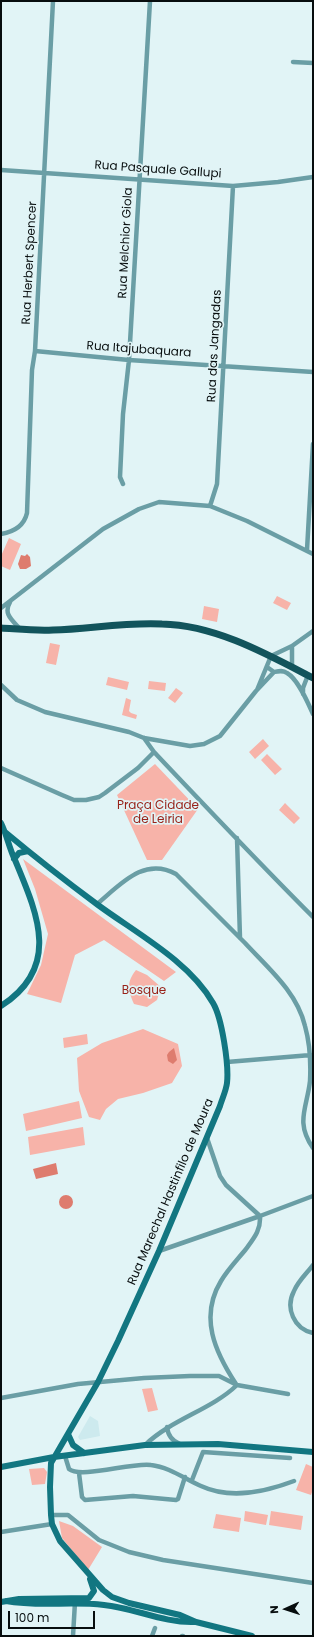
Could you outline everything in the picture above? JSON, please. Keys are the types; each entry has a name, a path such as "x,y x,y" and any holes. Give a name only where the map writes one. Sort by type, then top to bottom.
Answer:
{"main road":[{"path":"1,628 53,630 109,625 163,624 190,627 215,634 271,656 311,677"}],"street":[{"name":"Rua Herbert Spencer","path":"1,534 9,533 21,525 27,514 32,370 35,351 53,1"},
{"name":"Rua Melchior Giola","path":"123,484 120,478 123,422 129,360 150,1"},
{"path":"293,62 313,63"},
{"name":"Rua Pasquale Gallupi","path":"1,170 233,186 313,177"},
{"name":"Rua das Jangadas","path":"210,506 217,484 233,186"},
{"name":"Rua Itajubaquara","path":"35,351 129,360 313,372"},
{"path":"307,550 313,444"},
{"path":"1,608 12,601 103,529 140,509 158,502 210,506 247,521 313,554"},
{"path":"12,601 7,610 8,615 10,619 22,630"},
{"path":"256,691 271,656 292,646 313,630"},
{"path":"292,646 292,667"},
{"path":"267,668 274,672 282,671 288,673 303,694 313,714"},
{"path":"2,687 17,700 40,710 128,732 144,738 190,746 204,744 220,736 256,691 274,672"},
{"path":"303,694 303,688 311,677"},
{"path":"144,738 154,752 236,837 250,854 313,917"},
{"path":"1,768 74,800 86,800 99,797 105,793 138,768 154,752"},
{"path":"1,823 14,859 27,887 36,914 39,925 40,948 34,969 28,981 15,996 1,1006"},
{"name":"Rua Marechal Hastinfilo de Moura","path":"5,832 97,904 161,950 199,984 214,1003 218,1015 227,1062 227,1082 220,1106 159,1251 98,1382 60,1446 54,1457 50,1470 52,1524 60,1542 103,1590 112,1597 129,1603 180,1615 196,1622"},
{"path":"236,837 240,938"},
{"path":"14,859 20,853 28,851"},
{"path":"97,904 127,880 140,872 153,868 166,869 176,874 280,980 294,1001 305,1025 311,1055 310,1081 302,1114 302,1123 304,1132 313,1148"},
{"path":"227,1062 311,1055"},
{"path":"207,1138 220,1176 226,1185 260,1216 261,1224 256,1235 221,1281 211,1312 210,1326 215,1346 237,1385"},
{"path":"159,1251 313,1196"},
{"path":"313,1265 294,1291 290,1299 290,1306 292,1315 298,1325 313,1333"},
{"path":"1,1398 78,1384 152,1378 219,1376 237,1385 288,1394"},
{"path":"145,1445 168,1427 223,1397 237,1385"},
{"path":"168,1427 168,1433 171,1439 181,1444"},
{"path":"68,1434 73,1445 84,1453"},
{"path":"1,1467 54,1457 145,1445 218,1444 313,1452"},
{"path":"39,1460 60,1446"},
{"path":"192,1480 202,1452 290,1458"},
{"path":"65,1456 69,1469 79,1473 141,1464 152,1465 192,1480 200,1486 226,1493 243,1494 276,1488 294,1481"},
{"path":"79,1473 82,1497 85,1500 133,1496 176,1500 178,1499 185,1477"},
{"path":"51,1515 68,1515 99,1540 130,1552 163,1560 313,1583"},
{"path":"1,1532 52,1524"},
{"path":"75,1601 89,1598 94,1593 89,1574"},
{"path":"3,1602 19,1599 75,1601 104,1605 180,1621 196,1622 252,1636"},
{"path":"73,1636 75,1601"},
{"path":"152,1636 155,1628"}],"shaded area":[{"path":"27,554 30,557 31,566 26,569 20,569 18,564 21,555 25,556"},
{"path":"174,1048 177,1060 173,1064 168,1061 167,1055"},
{"path":"56,1163 58,1174 36,1179 33,1169"},
{"path":"63,1195 69,1195 73,1199 73,1205 69,1209 63,1209 59,1205 59,1199"},
{"path":"90,1416 98,1421 100,1436 80,1440 78,1437"}],"green space":[{"path":"9,538 21,544 10,570 1,566 1,556"},
{"path":"277,596 291,603 287,610 273,603"},
{"path":"204,606 219,609 217,622 202,619"},
{"path":"50,643 60,645 56,665 46,663"},
{"path":"108,677 129,682 127,690 106,685"},
{"path":"149,681 166,683 165,691 148,689"},
{"path":"176,688 183,693 175,703 168,698"},
{"path":"126,698 131,700 129,711 137,715 136,719 122,715"},
{"path":"263,739 269,746 255,759 249,752"},
{"path":"267,754 282,769 275,775 261,760"},
{"name":"Praça Cidade de Leiria","path":"155,764 198,809 162,860 147,860 117,795"},
{"path":"285,803 300,818 294,824 279,810"},
{"path":"23,859 176,972 164,981 104,940 75,955 61,1003 27,994 41,965 48,934 35,889"},
{"name":"Bosque","path":"136,970 147,975 161,987 157,1000 147,1007 134,1004 130,995 129,983"},
{"path":"143,1029 178,1044 182,1066 172,1083 143,1093 118,1099 106,1109 100,1120 89,1117 79,1091 77,1058 102,1043"},
{"path":"87,1034 88,1044 64,1048 63,1038"},
{"path":"79,1101 82,1118 26,1131 23,1114"},
{"path":"83,1127 85,1145 30,1155 28,1137"},
{"path":"152,1388 158,1410 148,1412 142,1389"},
{"path":"306,1464 313,1467 313,1489 311,1495 296,1490"},
{"path":"44,1468 47,1472 45,1484 32,1485 29,1469"},
{"path":"245,1511 268,1515 266,1525 244,1521"},
{"path":"271,1511 303,1516 301,1530 269,1525"},
{"path":"216,1514 241,1518 239,1532 213,1528"},
{"path":"59,1521 73,1526 102,1547 88,1570 62,1538"}]}
